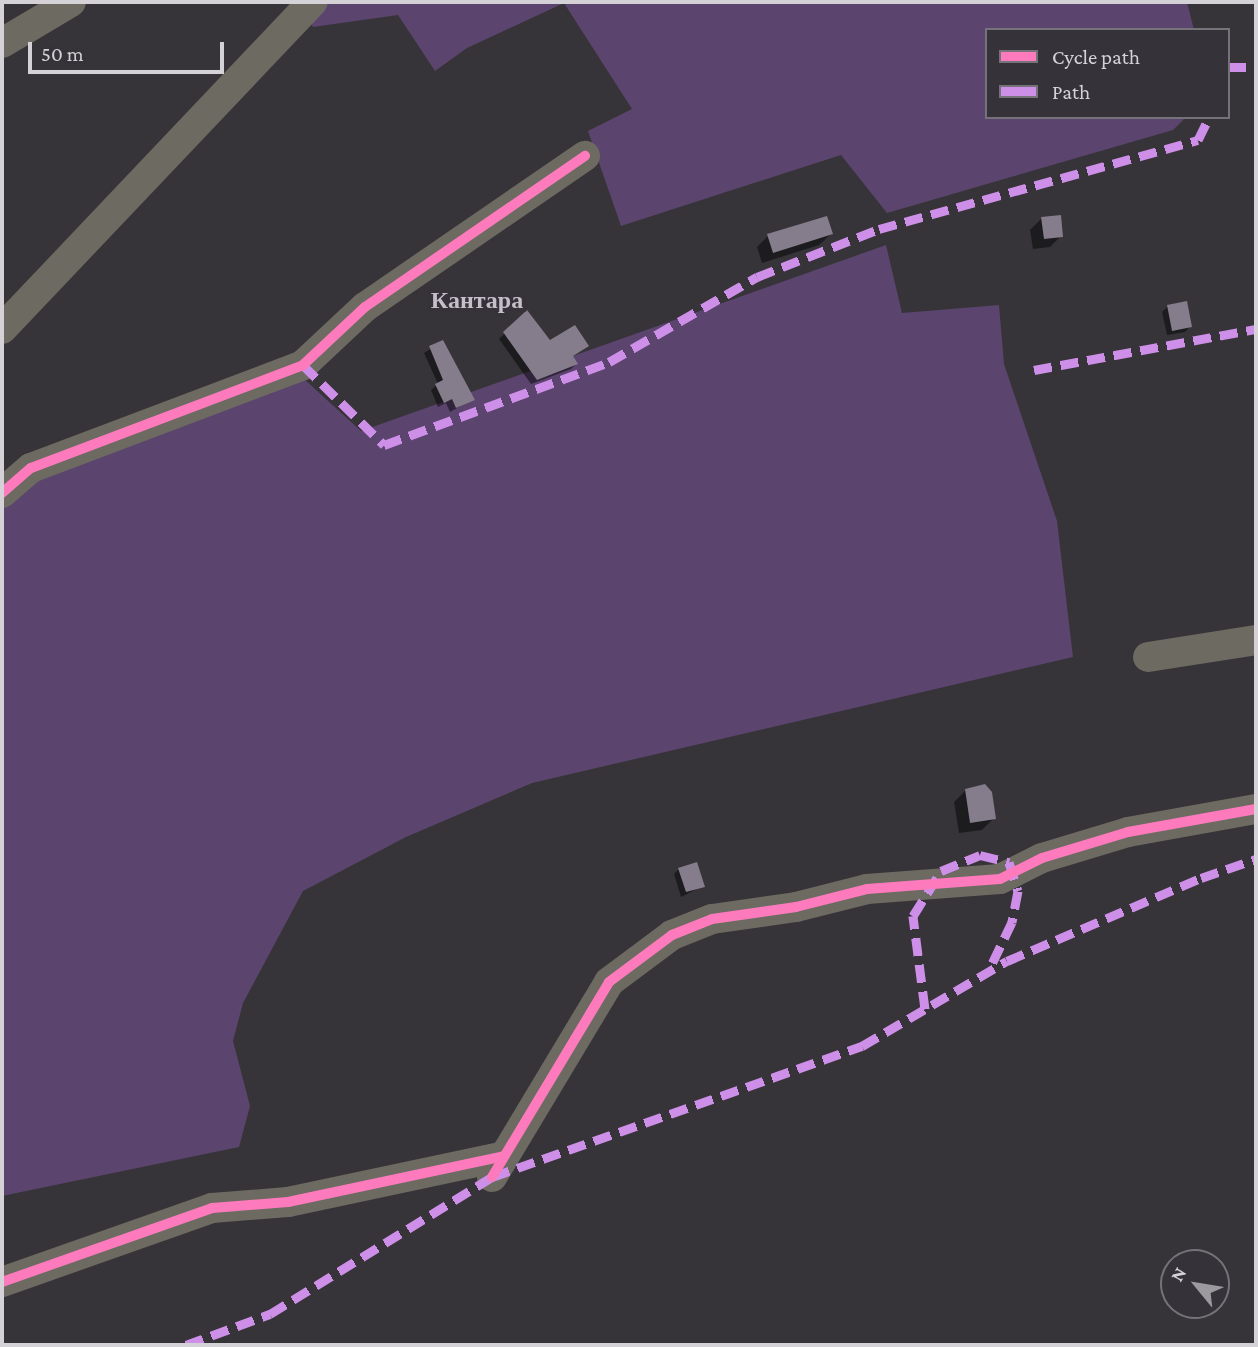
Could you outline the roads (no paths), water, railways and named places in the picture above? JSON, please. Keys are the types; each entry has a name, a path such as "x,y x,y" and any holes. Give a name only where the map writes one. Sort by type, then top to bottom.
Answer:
{"street":[{"path":"2,43 71,2"},
{"path":"2,329 312,2"},
{"path":"2,493 31,468 303,365 365,307 585,156"},
{"path":"1148,657 1256,640"},
{"path":"2,1282 212,1208 288,1202 498,1167 608,982 673,935 712,919 796,907 867,889 1000,879 1042,858 1128,832 1256,809"}],"district":[{"name":"Кантара","path":"477,300"}]}
